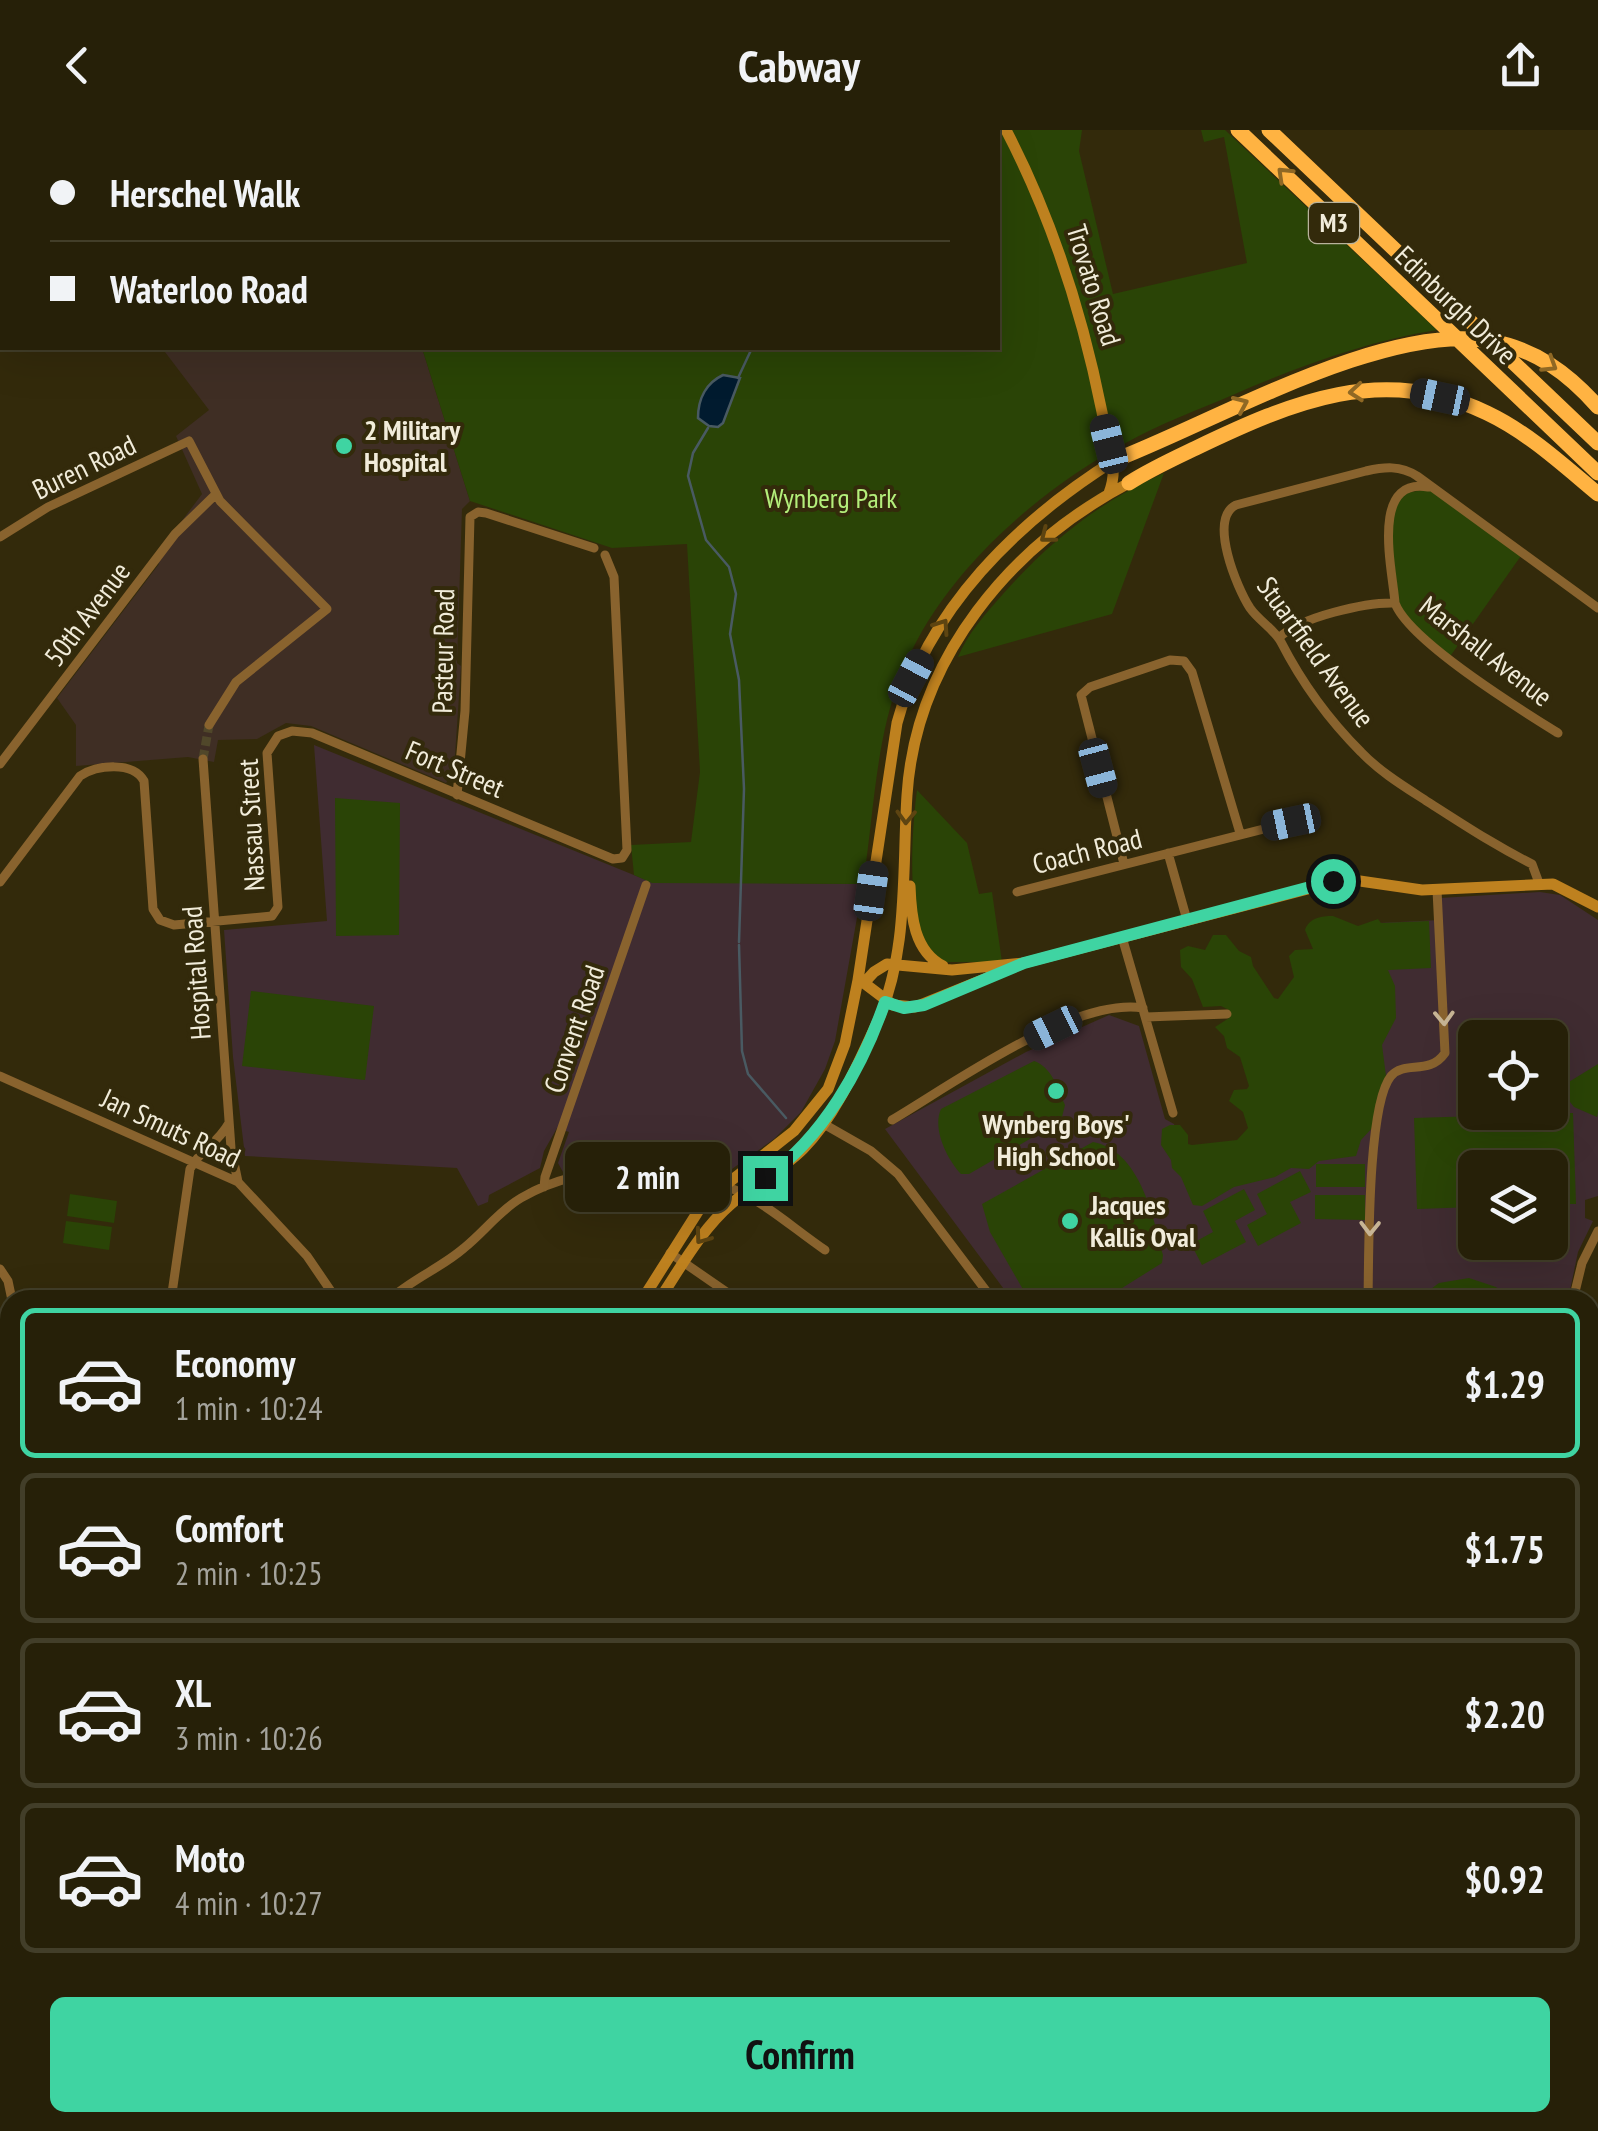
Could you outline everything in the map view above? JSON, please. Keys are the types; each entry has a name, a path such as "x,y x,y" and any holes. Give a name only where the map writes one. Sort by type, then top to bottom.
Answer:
{"highway":[{"name":"Edinburgh Drive","path":"1238,130 1598,473"},
{"name":"Edinburgh Drive","path":"1269,130 1598,443"},
{"path":"1109,458 1315,375 1404,347 1458,339 1486,340 1524,350 1558,369 1598,407"},
{"path":"1129,483 1162,462 1231,430 1320,396 1364,390 1415,392 1464,404 1505,422 1598,494"},
{"path":"1109,458 1135,468 1162,462"}],"main road":[{"name":"Trovato Road","path":"1006,130 1039,198 1073,286 1109,458"},
{"path":"1109,458 1109,493"},
{"path":"648,1290 698,1210 722,1186 785,1140 828,1090 850,1026 897,724 911,678 935,635 998,552 1032,519 1109,458"},
{"path":"666,1290 707,1228 742,1194 788,1163 822,1123 868,1042 885,1002 895,963 904,894 908,776 916,730 942,661 968,623 1027,554 1063,524 1129,483"},
{"path":"904,850 919,941 930,958 952,970"},
{"path":"864,983 885,1002 904,1008 924,1005 1024,963 1340,880 1436,890 1540,883 1570,891 1598,907"},
{"path":"839,1062 852,1043 864,983 865,931"},
{"path":"864,983 880,967 895,963 952,970 1024,963"}],"street":[{"name":"Buren Road","path":"0,537 83,490 189,441 216,495"},
{"path":"1385,466 1409,471 1598,608"},
{"path":"1385,466 1397,470 1408,489"},
{"name":"Stuartfield Avenue","path":"1385,466 1236,505 1225,513 1222,528 1238,583 1250,608 1279,638 1299,677 1361,752 1385,773 1484,840 1532,864 1540,883"},
{"path":"1395,603 1388,523 1394,503 1408,489 1430,488"},
{"path":"209,726 236,682 327,609 216,495"},
{"name":"50th Avenue","path":"0,764 175,534 216,495"},
{"name":"Pasteur Road","path":"457,795 466,711 470,517 478,512 594,548"},
{"name":"Fort Street","path":"278,736 292,731 312,733 612,859 622,858 627,850 614,577 605,555"},
{"name":"Marshall Avenue","path":"1279,638 1307,622 1376,603 1395,603 1405,619 1452,660 1558,733"},
{"path":"1124,864 1081,695 1090,687 1170,660 1184,661 1192,672 1240,833"},
{"name":"Nassau Street","path":"215,922 268,918 276,911 266,758 270,744 278,736"},
{"name":"Hospital Road","path":"203,759 232,1158 238,1182"},
{"path":"0,882 83,774 127,767 142,776 154,913 169,924 215,922"},
{"name":"Coach Road","path":"1017,892 1291,822"},
{"name":"Coach Road","path":"1168,853 1186,920"},
{"name":"Convent Road","path":"544,1187 646,885"},
{"path":"1368,1290 1373,1155 1389,1078 1402,1070 1430,1066 1445,1053 1436,890"},
{"path":"1122,937 1174,1113"},
{"path":"892,1120 1053,1028 1119,1006 1145,1013 1227,1014"},
{"name":"Jan Smuts Road","path":"0,1076 238,1182 308,1256 331,1290"},
{"path":"173,1290 190,1169 198,1153 216,1143 230,1121"},
{"path":"822,1123 871,1151 898,1174 985,1290"},
{"path":"402,1290 461,1251 519,1199 544,1187 610,1172 689,1174 742,1194 825,1250"},
{"path":"1575,1290 1582,1263 1598,1231"},
{"path":"670,1253 724,1290"},
{"path":"0,1269 5,1285"}],"shaded area":[{"path":"423,350 470,501 462,509 457,663 461,666 454,771 446,783 311,726 286,723 257,739 218,740 214,762 188,757 76,766 76,725 57,698 159,564 154,558 202,494 176,436 209,410 165,352"},
{"path":"314,745 651,882 863,884 835,1041 825,1069 801,1112 774,1139 732,1169 609,1167 563,1172 558,1163 569,1132 557,1128 540,1168 489,1195 488,1202 478,1206 457,1168 245,1156 224,930 327,921"},
{"name":"Wynberg Boys' High School","path":"1540,892 1560,895 1598,920 1598,1196 1585,1200 1585,1218 1593,1221 1578,1252 1570,1290 1005,1290 885,1129 1026,1052 1109,1015 1139,1026 1165,1119 1174,1124 1199,1197 1367,1127 1378,923 1440,920 1440,898"}],"green space":[{"name":"Wynberg Park","path":"1000,130 1082,130 1079,151 1113,294 1247,263 1224,137 1204,142 1201,130 1225,130 1437,330 1309,364 1151,430 1090,464 1023,513 964,572 939,605 901,675 880,752 863,884 652,883 634,875 631,845 691,842 700,772 687,544 612,548 470,501 423,350 1000,350"},
{"path":"1164,473 1112,614 958,657 990,608 1057,540 1118,496"},
{"path":"1431,489 1523,553 1449,658 1401,617 1389,520 1404,493"},
{"path":"917,790 967,843 979,894 992,892 1002,962 945,962 927,946 920,932 913,893 912,847"},
{"path":"335,798 400,803 399,935 336,936"},
{"path":"1333,916 1358,926 1378,919 1381,923 1429,921 1431,968 1388,970 1395,986 1396,1018 1382,1045 1386,1076 1374,1126 1361,1140 1356,1156 1319,1161 1309,1169 1291,1168 1275,1177 1234,1187 1202,1206 1193,1205 1161,1145 1162,1129 1180,1125 1192,1145 1237,1140 1248,1128 1243,1112 1229,1101 1234,1090 1249,1086 1240,1057 1227,1048 1224,1036 1215,1027 1229,1018 1229,1010 1221,1006 1203,1007 1192,979 1181,967 1180,950 1188,946 1205,950 1213,935 1226,935 1239,951 1251,957 1253,966 1278,999 1294,977 1289,956 1295,950 1313,949 1307,926 1316,918"},
{"path":"251,991 374,1006 365,1080 242,1066"},
{"path":"1034,1061 1050,1073 1057,1086 1065,1105 1061,1121 969,1174 961,1174 942,1143 938,1125 941,1109"},
{"path":"1598,1064 1597,1117 1574,1107 1568,1099 1568,1082"},
{"path":"1568,1113 1573,1113 1576,1204 1568,1204 1568,1150 1458,1150 1458,1208 1417,1209 1414,1118 1458,1117 1458,1130 1568,1130"},
{"name":"Jacques Kallis Oval","path":"1093,1142 1109,1148 1133,1171 1154,1222 1162,1263 1119,1290 1023,1290 990,1232 982,1204"},
{"path":"1316,1164 1365,1164 1365,1187 1316,1187"},
{"path":"1300,1171 1311,1192 1290,1202 1301,1223 1258,1246 1247,1225 1267,1214 1257,1194"},
{"path":"1244,1189 1255,1210 1235,1221 1246,1242 1202,1265 1191,1244 1213,1232 1203,1211"},
{"path":"70,1194 117,1201 114,1223 67,1216"},
{"path":"1315,1195 1365,1195 1365,1220 1315,1219"},
{"path":"66,1221 112,1227 109,1250 63,1243"},
{"path":"1469,1278 1499,1290 1430,1290 1439,1283"}],"water":[{"path":"723,375 740,378 723,423 709,426 698,418 700,404 704,392"}],"waterway":[{"path":"738,378 751,350"},
{"path":"708,428 693,453 688,476 706,540 729,567 736,594 730,634 739,680 744,789 739,942"},
{"path":"739,945 742,1051 748,1074 786,1118"}],"tunnel":[{"path":"203,759 209,725"}],"place":[{"name":"2 Military Hospital","path":"344,446"},
{"name":"Wynberg Boys' High School","path":"1056,1091"},
{"name":"Jacques Kallis Oval","path":"1070,1221"}],"route":[{"path":"765,1178 788,1163 812,1139 868,1042 885,1002 915,1008 1024,963 1333,881"}]}
